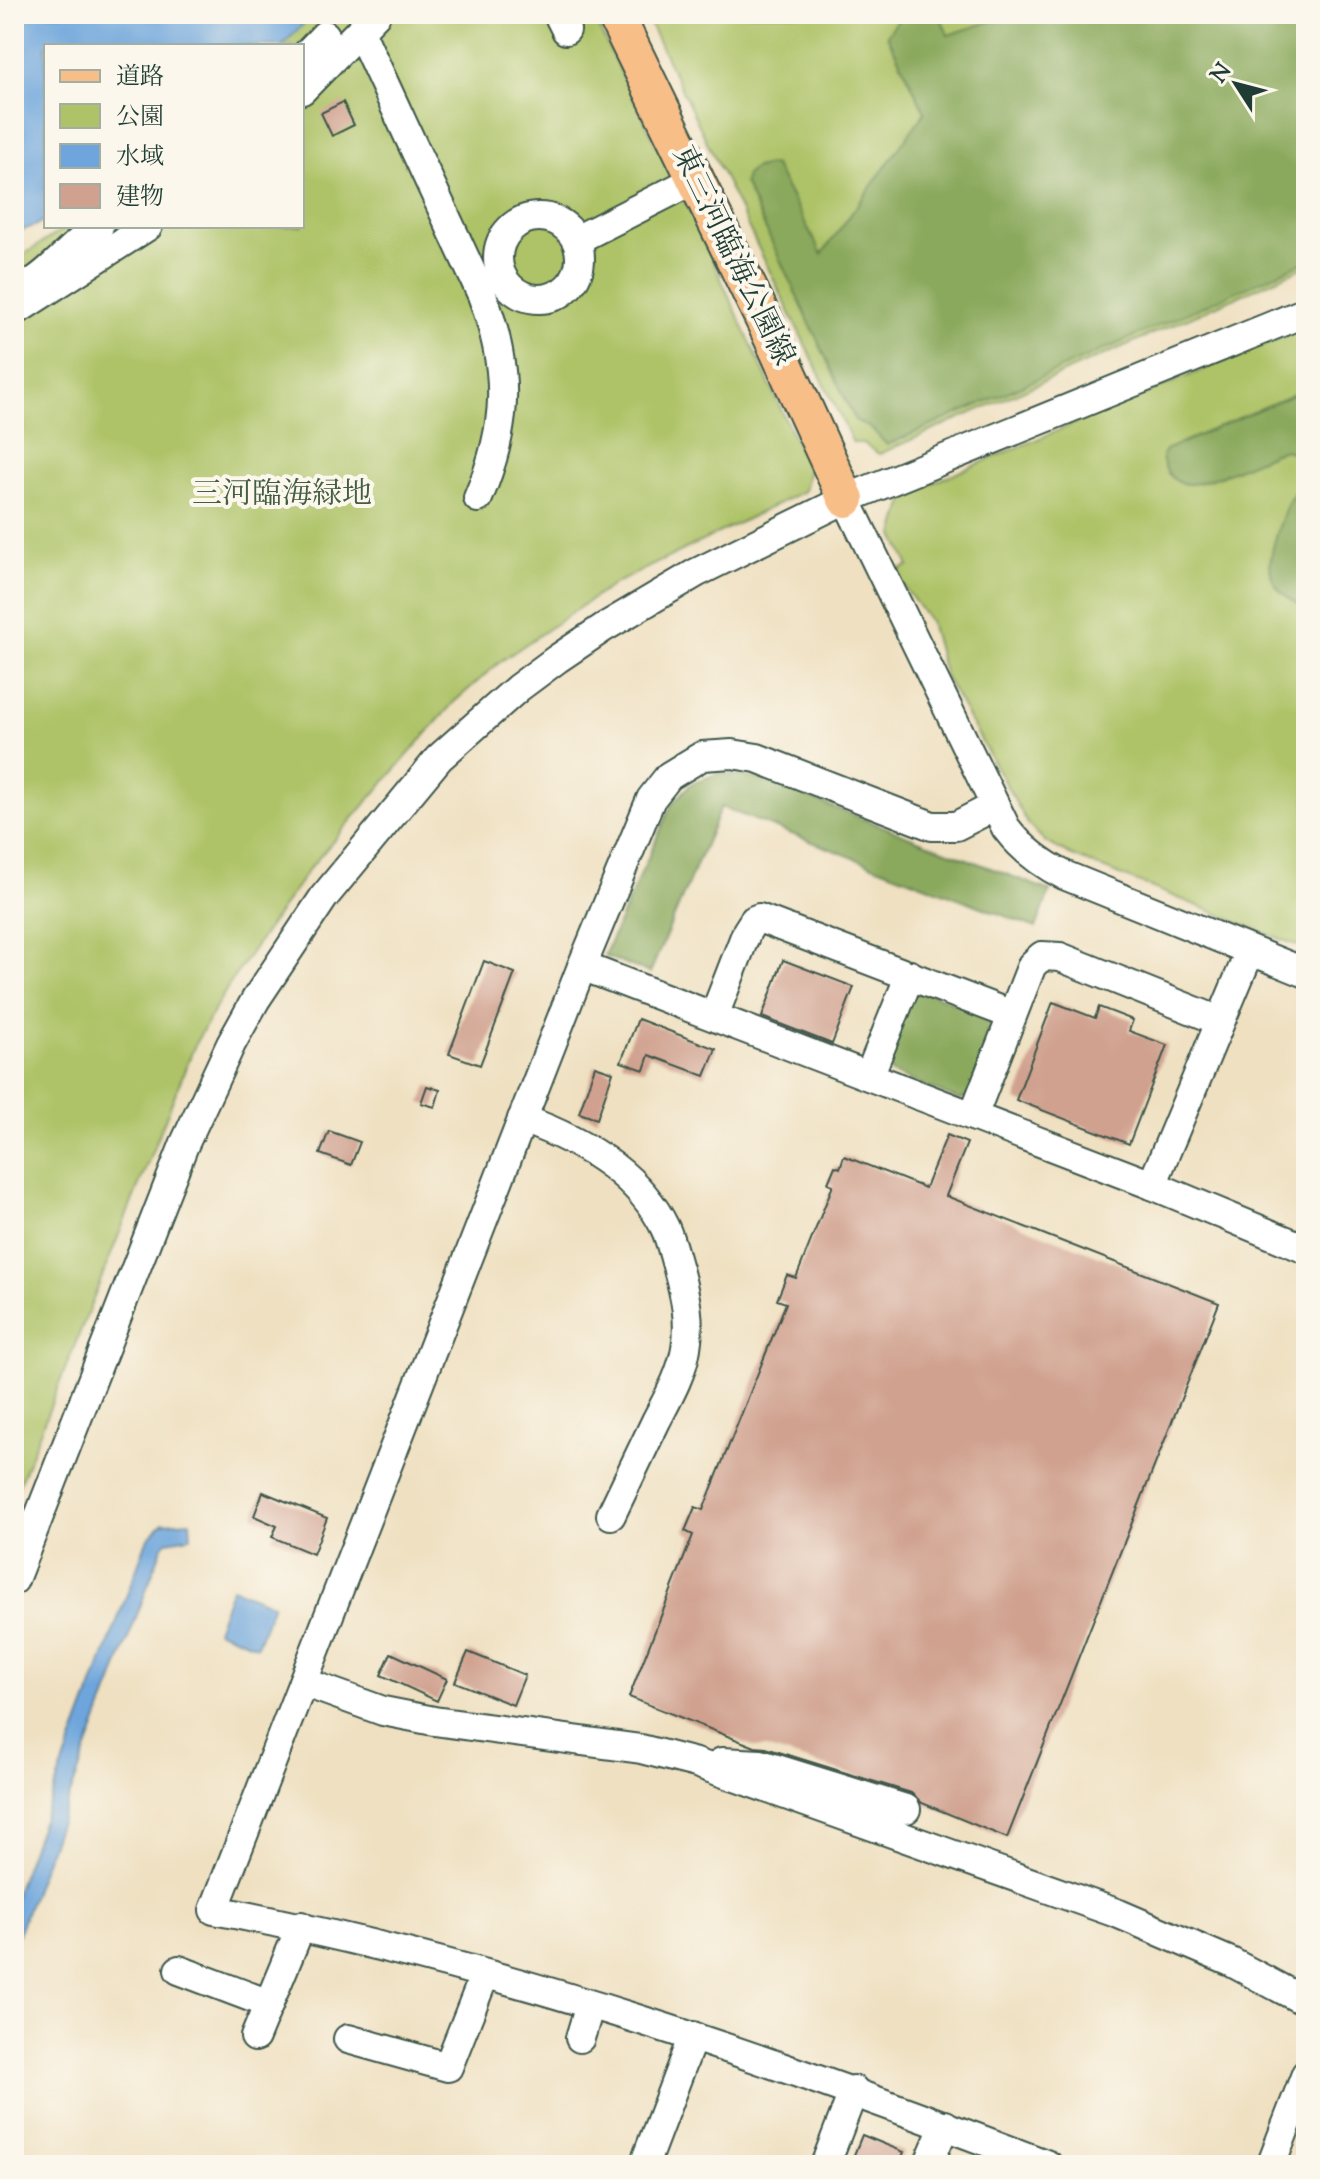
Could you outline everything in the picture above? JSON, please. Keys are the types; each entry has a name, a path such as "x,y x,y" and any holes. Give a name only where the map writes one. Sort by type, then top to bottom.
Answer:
{"main road":[{"name":"東三河臨海公園線","path":"615,14 846,499"}],"street":[{"path":"304,88 368,22 495,330 504,397 492,466 478,498"},
{"path":"304,57 325,35"},
{"path":"576,240 696,179"},
{"path":"14,291 33,283 71,246 96,228"},
{"path":"14,312 145,228"},
{"path":"14,1580 189,1132 231,1044 256,999 324,897 439,758 518,688 603,628 696,573 846,499 1306,312"},
{"path":"846,499 995,806 1015,840 1050,868 1306,973"},
{"path":"995,806 956,826 932,826 757,758 732,754 702,756 669,776 651,799 582,966 214,1910 301,1926 485,1974 693,2036 854,2090 1048,2165"},
{"path":"714,1016 747,931 759,918 1012,1015"},
{"path":"1152,1185 1250,951"},
{"path":"973,1116 1037,959 1048,955 1060,957 1220,1021"},
{"path":"582,966 1152,1185 1306,1249"},
{"path":"869,1076 910,975"},
{"path":"522,1119 603,1157 626,1178 665,1228 684,1291 688,1320 686,1347 679,1374 611,1515"},
{"path":"303,1682 383,1711 434,1721 641,1749 696,1763 1119,1914 1231,1962 1306,2002"},
{"path":"696,1763 761,1764 906,1809"},
{"path":"255,2037 301,1926"},
{"path":"179,1970 269,2004"},
{"path":"348,2039 448,2067 485,1974"},
{"path":"580,2038 590,2005"},
{"path":"644,2165 693,2036"},
{"path":"1271,2165 1306,2074"},
{"path":"825,2165 854,2090"},
{"path":"928,2165 945,2125"}],"green space":[{"name":"三河臨海緑地","path":"313,14 592,14 693,218 809,470 804,491 614,584 501,661 454,702 308,870 230,983 196,1042 14,1497 14,261 65,228 304,228 304,44 284,44"},
{"path":"645,14 1306,14 1306,266 879,454 863,443 853,443"},
{"path":"909,14 940,15 948,35 1014,14 1306,14 1306,261 887,445 872,429 855,420 744,183 746,175 755,168 774,165 822,254 925,112 887,35 898,20"},
{"path":"1306,327 1306,949 1070,855 1046,842 1029,826 945,676 930,622 893,572 909,566 894,535 906,494"},
{"path":"1306,389 1306,467 1296,455 1282,450 1200,483 1179,482 1167,472 1162,456 1167,449"},
{"path":"1306,480 1306,609 1282,593 1270,567 1285,509 1295,491"},
{"path":"719,773 760,779 1050,891 1036,928 721,807 650,973 604,956 672,804 692,783"},
{"path":"924,991 992,1017 998,1030 973,1095 959,1100 892,1073 884,1060 909,995"}],"water":[{"path":"14,14 313,14 284,44 44,44 44,220 14,233"},
{"path":"190,1521 191,1537 167,1541 162,1548 14,1945 14,1897 148,1538 163,1523"},
{"path":"232,1588 273,1604 257,1646 216,1630"}],"building":[{"path":"343,102 354,125 332,136 321,113"},
{"path":"783,960 854,987 832,1044 762,1017"},
{"path":"484,961 515,973 480,1065 449,1054"},
{"path":"1053,1002 1095,1018 1099,1007 1133,1020 1129,1031 1167,1045 1129,1144 1016,1100"},
{"path":"638,1019 716,1049 705,1076 649,1055 644,1070 621,1062"},
{"path":"595,1066 613,1072 597,1119 579,1113"},
{"path":"427,1086 440,1090 435,1107 421,1103"},
{"path":"329,1131 360,1142 351,1165 320,1154"},
{"path":"947,1135 967,1143 946,1196 1219,1303 1007,1838 922,1803 911,1793 755,1747 629,1697 693,1535 685,1531 695,1507 703,1510 786,1303 777,1300 787,1275 796,1278 833,1185 828,1183 835,1166 840,1168 844,1156 925,1188"},
{"path":"263,1492 327,1518 313,1554 272,1537 277,1526 254,1516"},
{"path":"468,1652 525,1675 513,1705 455,1682"},
{"path":"391,1653 447,1679 437,1701 381,1675"},
{"path":"862,2135 904,2152 899,2165 850,2165"}]}
